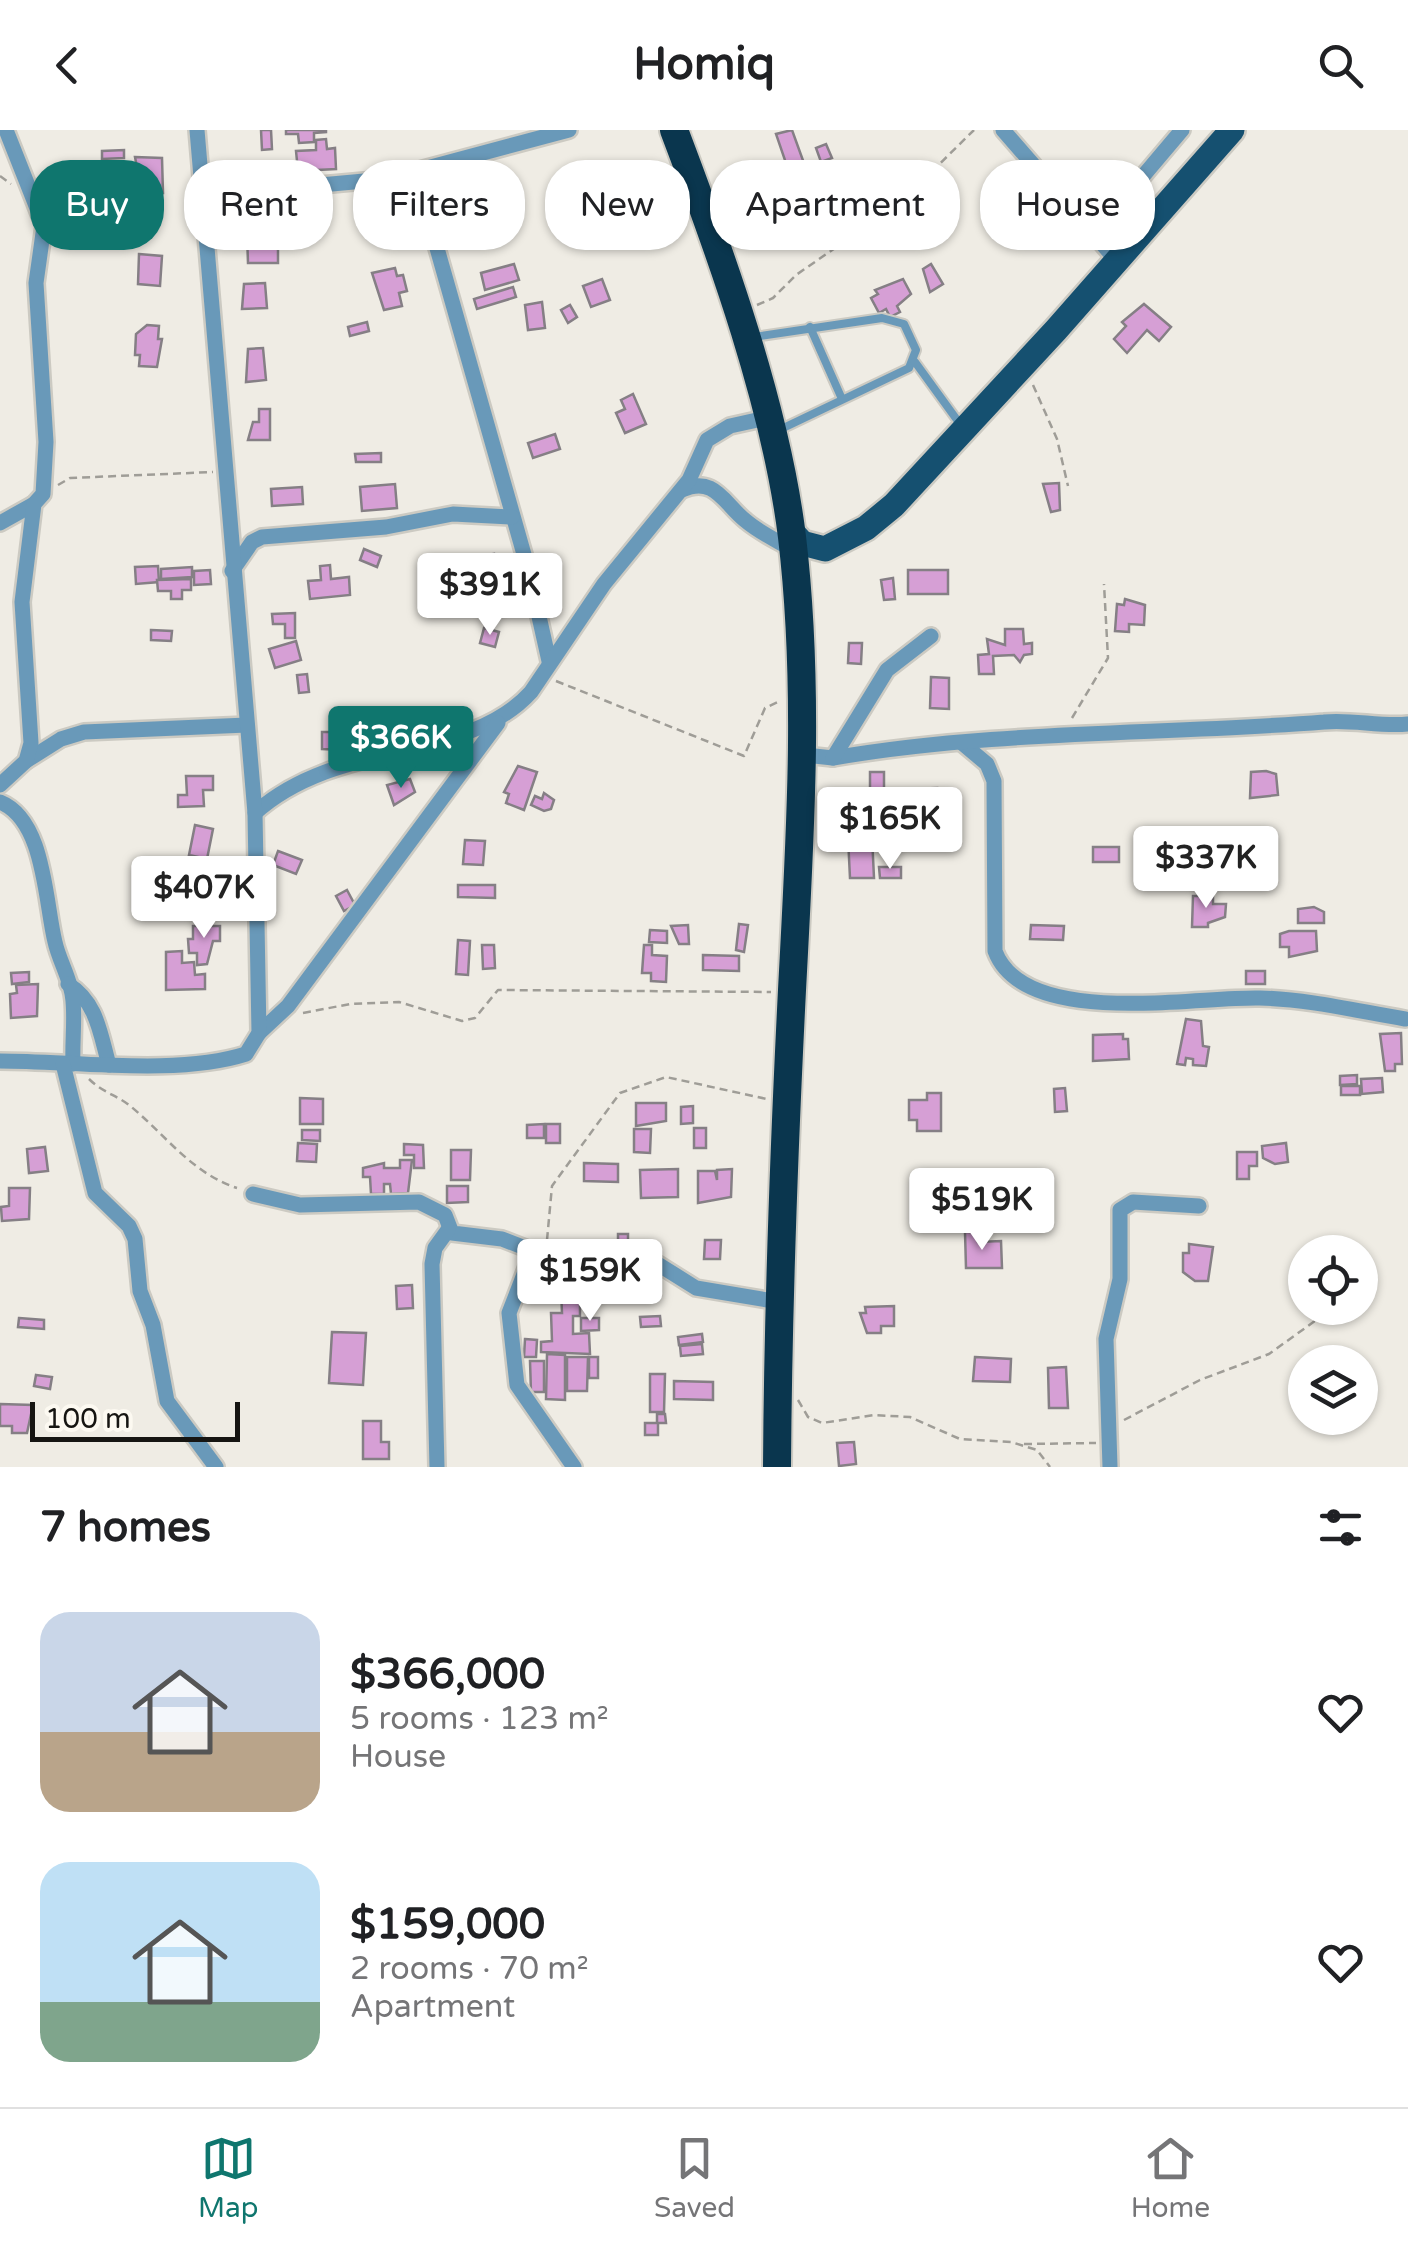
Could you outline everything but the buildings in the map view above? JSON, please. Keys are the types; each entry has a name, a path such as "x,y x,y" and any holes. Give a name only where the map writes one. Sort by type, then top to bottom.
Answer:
{"highway":[{"path":"674,130 736,310 768,426 792,541 805,697 819,756 792,992 779,1302 777,1467"}],"main road":[{"path":"792,541 825,549 852,536 894,505 1024,365 1228,132"}],"street":[{"path":"6,130 44,226 36,283 46,442 22,602 32,727 26,761"},
{"path":"197,130 199,160"},
{"path":"462,160 569,130"},
{"path":"1003,130 1030,160"},
{"path":"1155,162 1182,130"},
{"path":"206,250 255,812 259,1033"},
{"path":"436,250 512,516 545,668"},
{"path":"1108,250 1117,261"},
{"path":"2,1063 110,1065 234,1058 246,1054 259,1033 273,1024 501,720 523,701 638,539 682,490 707,440 716,432 768,426"},
{"path":"682,490 693,485 716,489 750,525 792,541"},
{"path":"0,523 39,499"},
{"path":"232,571 252,542 262,537 386,528 453,514 512,516"},
{"path":"819,756 887,670 931,636"},
{"path":"255,812 276,793 325,770 501,720"},
{"path":"819,756 1066,733 1328,721 1408,724"},
{"path":"0,784 60,739 96,730 247,725"},
{"path":"962,743 987,764 994,780 995,951 1016,981 1092,1003 1259,998 1404,1018"},
{"path":"0,802 15,809 23,820 44,868 55,944 73,996 72,1064 95,1194 129,1226 135,1239 140,1291 153,1326 166,1400 216,1467"},
{"path":"68,984 83,993 94,1011 110,1065"},
{"path":"253,1194 300,1205 420,1202 440,1210 448,1230"},
{"path":"1110,1467 1106,1339 1120,1279 1120,1210 1133,1202 1199,1206"},
{"path":"448,1230 516,1243 536,1251 653,1261 696,1288 779,1302"},
{"path":"437,1467 432,1264 435,1248 448,1230"},
{"path":"536,1251 509,1314 517,1385 574,1467"}],"lane":[{"path":"744,338 810,327 895,320 904,324 916,350 915,362 963,428"},
{"path":"810,327 842,399"},
{"path":"768,426 842,399 915,362"}],"path":[{"path":"736,310 773,298 796,275 900,202 974,130"},
{"path":"1024,365 1057,439 1068,486"},
{"path":"39,499 70,478 179,470 224,473"},
{"path":"1066,733 1108,658 1104,584"},
{"path":"545,668 744,756 765,708 805,697"},
{"path":"273,1024 326,1008 374,1002 416,1004 462,1021 474,1018 498,990 792,992"},
{"path":"72,1064 102,1092 131,1106 210,1177 253,1194"},
{"path":"536,1251 546,1242 552,1186 620,1093 666,1077 788,1104"},
{"path":"790,1388 808,1417 822,1423 874,1415 910,1417 960,1439 1017,1444 1110,1437 1200,1380 1269,1354 1309,1325"},
{"path":"1017,1444 1037,1450 1050,1467"}]}
